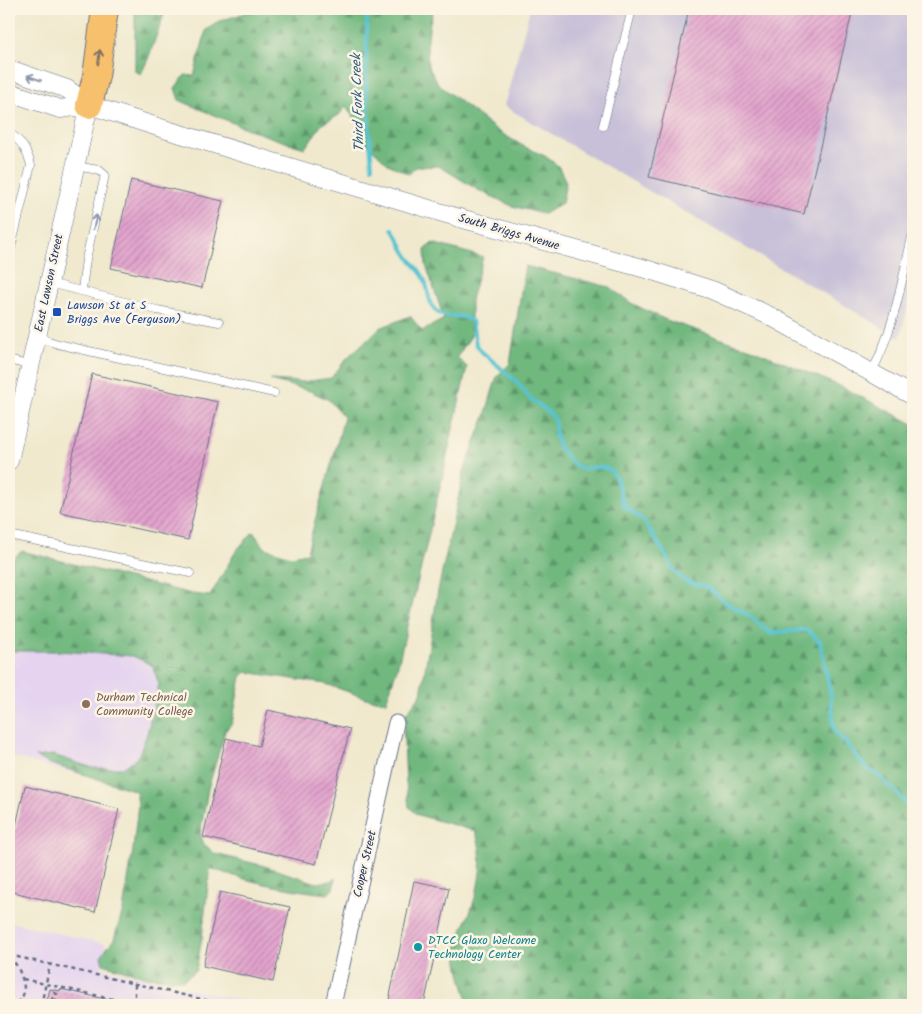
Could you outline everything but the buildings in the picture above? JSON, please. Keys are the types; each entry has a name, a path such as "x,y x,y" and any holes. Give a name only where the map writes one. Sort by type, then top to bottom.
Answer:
{"highway":[{"path":"89,105 96,76 105,9"}],"street":[{"path":"9,69 66,89 89,105"},
{"path":"9,92 60,109 89,105"},
{"name":"East Lawson Street","path":"9,461 89,105"},
{"name":"South Briggs Avenue","path":"89,105 464,220 679,279 712,290 770,316 913,396"},
{"name":"Cooper Street","path":"333,1005 396,723"}],"lane":[{"path":"603,126 632,9"},
{"path":"9,133 27,150 31,165 9,256"},
{"path":"75,166 99,170 105,175 86,259 82,290"},
{"path":"871,373 881,353 896,304 913,233"},
{"path":"49,283 156,310 219,322"},
{"path":"37,337 68,346 274,394"},
{"path":"9,360 31,366"},
{"path":"9,535 190,574"}],"path":[{"path":"10,956 227,1005"},
{"path":"10,956 17,964 23,979 20,1002 15,1005"},
{"path":"41,1005 50,965"},
{"path":"23,979 134,1004 135,984"}],"shaded area":[{"path":"530,9 913,9 913,285 900,338 504,106"},
{"name":"Durham Technical Community College","path":"9,613 175,652 143,785 78,774 9,756"},
{"path":"9,922 106,944 101,968 261,1005 9,1005"}],"green space":[{"path":"135,9 166,9 141,74 135,71"},
{"path":"257,9 434,9 430,22 427,46 428,66 439,85 499,132 545,156 558,166 566,182 562,203 544,214 512,206 478,190 439,166 416,167 409,174 388,164 365,142 359,125 346,106 339,115 322,124 305,148 257,132 179,100 175,88 185,75 194,76 206,30 220,21"},
{"path":"432,243 483,257 471,300 471,336 457,357 467,367 397,669 386,702 366,698 326,684 246,672 241,677 232,723 225,731 208,789 200,834 204,844 215,854 261,865 317,883 336,878 333,889 328,894 283,888 210,868 202,938 196,970 183,980 147,977 103,964 101,956 114,939 123,910 133,850 138,804 136,791 51,764 35,757 53,755 93,768 123,768 138,757 147,734 159,684 152,665 133,656 58,651 9,651 9,562 22,551 192,594 210,596 236,551 253,532 265,548 291,556 307,553 344,417 329,400 310,391 270,380 303,382 331,378 348,357 380,328 410,316 422,331 444,319 426,265 425,250"},
{"path":"525,266 609,287 631,303 666,320 754,350 842,387 913,424 913,1005 470,1005 460,974 457,949 478,886 481,863 478,841 475,831 418,815 409,807 403,718 421,694 438,591 464,471 485,416 497,376 510,364"}],"waterway":[{"name":"Third Fork Creek","path":"369,9 367,14 366,88 372,167"},
{"name":"Third Fork Creek","path":"393,229 406,253 421,272 433,308 440,314 468,318 472,321 476,344 482,352 517,382 530,398 551,414 555,421 556,438 559,447 570,461 581,469 599,467 611,471 616,477 624,506 644,521 672,568 681,578 707,587 725,602 751,617 770,633 809,631 820,642 831,695 834,731 867,769 876,773 900,796 908,806 913,820"}],"place":[{"name":"Lawson St at S Briggs Ave (Ferguson)","path":"57,312"},
{"name":"Durham Technical Community College","path":"86,704"},
{"name":"DTCC Glaxo Welcome Technology Center","path":"418,947"}]}
